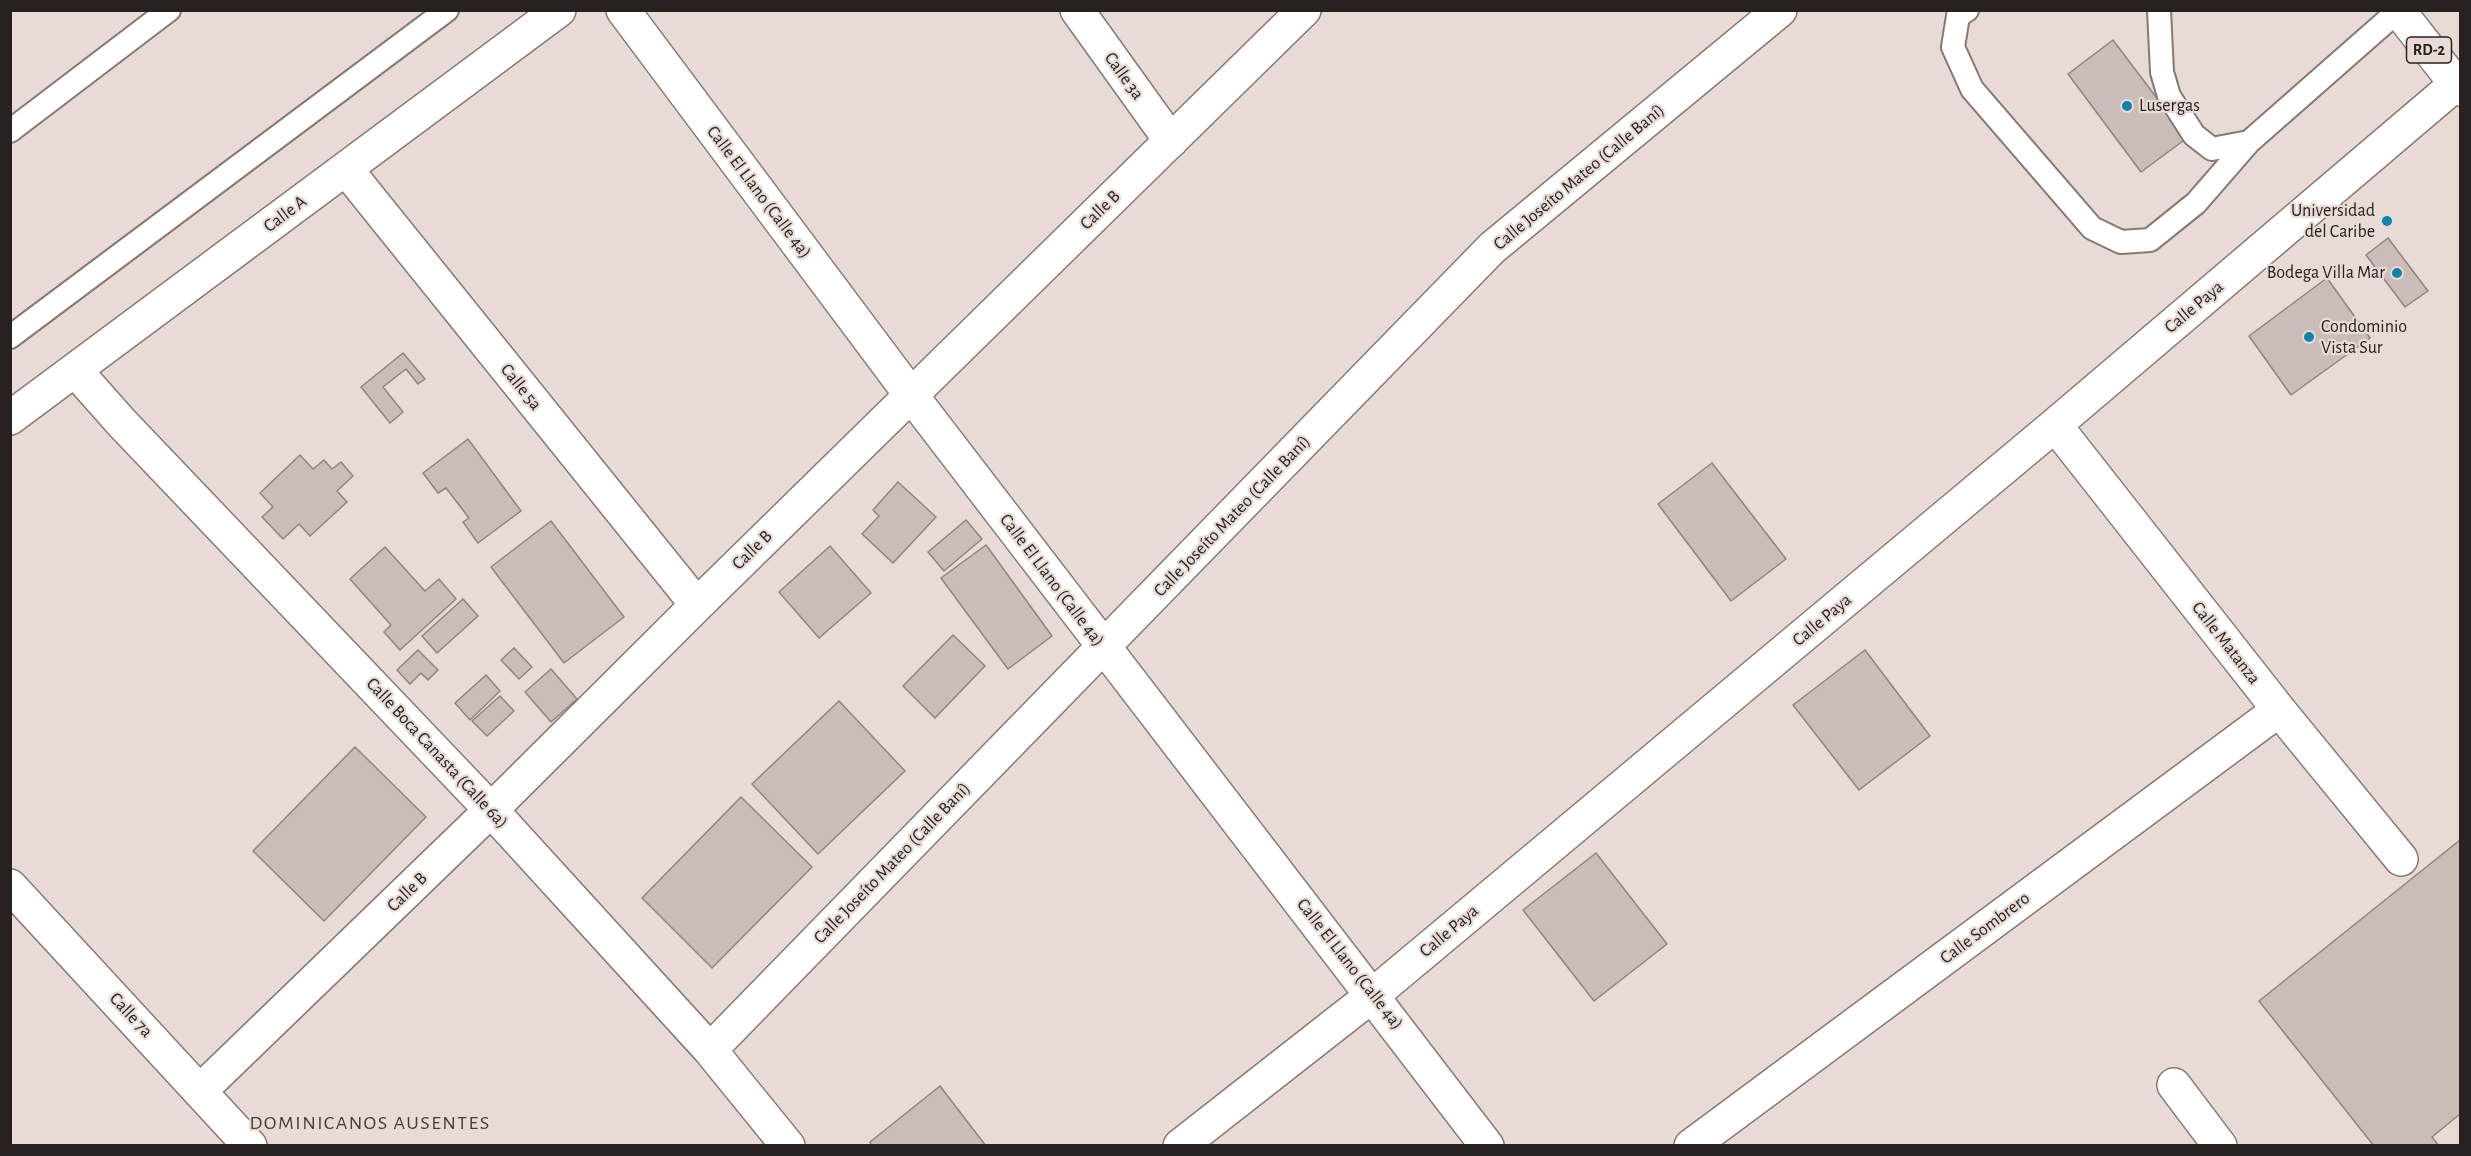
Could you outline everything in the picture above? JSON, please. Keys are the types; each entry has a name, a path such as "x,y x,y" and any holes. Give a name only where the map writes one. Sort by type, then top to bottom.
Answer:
{"main road":[{"name":"Calle A","path":"10,418 560,10"},
{"name":"Calle El Llano (Calle 4a)","path":"623,10 911,395 1374,994 1487,1146"},
{"name":"Calle 3a","path":"1077,10 1171,141"},
{"name":"Calle B","path":"201,1090 491,810 1304,10"},
{"name":"Calle Joseíto Mateo (Calle Baní)","path":"710,1050 1492,248 1780,10"},
{"name":"RD-2","path":"2398,11 2459,80"},
{"name":"Calle Paya","path":"1180,1146 1374,994 2055,425 2459,80"},
{"name":"Calle 5a","path":"346,169 697,605"},
{"name":"Calle Boca Canasta (Calle 6a)","path":"75,370 491,810 710,1050 788,1146"},
{"name":"Calle Matanza","path":"2055,425 2279,710 2401,858"},
{"name":"Calle Sombrero","path":"1691,1146 2279,710"},
{"name":"Calle 7a","path":"10,886 201,1090 250,1146"},
{"path":"2174,1086 2220,1146"}],"lane":[{"path":"10,131 169,10"},
{"path":"10,337 447,10"},
{"path":"1968,10 1958,16 1953,47 1972,89 2092,228 2121,242 2150,240 2196,203 2249,142 2398,11"},
{"path":"2159,10 2162,72 2169,96 2180,117 2194,135 2212,149 2249,142"}],"building":[{"name":"Lusergas","path":"2113,40 2187,138 2141,172 2068,74"},
{"name":"Bodega Villa Mar","path":"2388,238 2428,291 2405,307 2366,255"},
{"name":"Condominio Vista Sur","path":"2327,278 2370,338 2291,395 2249,336"},
{"path":"403,353 425,379 418,384 406,369 383,387 403,412 390,423 361,387"},
{"path":"468,439 521,511 478,543 463,522 469,518 446,488 438,493 423,473"},
{"path":"300,455 313,469 324,460 332,469 341,462 353,476 337,491 347,502 310,536 299,524 283,539 262,517 273,507 260,493"},
{"path":"1712,463 1786,559 1731,601 1658,504"},
{"path":"898,482 936,517 893,563 862,534 879,516 873,510"},
{"path":"966,520 982,539 944,571 928,552"},
{"path":"551,521 624,617 564,663 491,567"},
{"path":"986,545 1052,636 1008,669 941,578"},
{"path":"830,546 871,593 819,638 779,592"},
{"path":"385,547 425,591 439,579 456,599 400,650 384,632 391,625 350,579"},
{"path":"463,599 478,616 437,653 422,636"},
{"path":"953,635 985,666 935,718 903,686"},
{"path":"514,648 532,667 519,679 501,660"},
{"path":"418,650 438,670 428,680 421,673 410,684 397,670"},
{"path":"1865,650 1930,736 1859,790 1793,705"},
{"path":"551,669 577,699 551,722 525,692"},
{"path":"486,675 500,691 470,720 455,703"},
{"path":"500,696 514,711 487,736 472,721"},
{"path":"839,701 905,771 818,854 752,784"},
{"path":"355,747 426,817 324,921 253,851"},
{"path":"741,797 812,867 712,968 642,898"},
{"path":"2460,840 2460,1114 2432,1137 2439,1146 2374,1146 2259,1001"},
{"path":"1596,853 1667,944 1594,1001 1523,910"},
{"path":"940,1086 986,1146 872,1146 870,1142"}],"place":[{"name":"Lusergas","path":"2127,106"},
{"name":"Universidad del Caribe","path":"2387,221"},
{"name":"Bodega Villa Mar","path":"2397,273"},
{"name":"Condominio Vista Sur","path":"2309,337"}],"district":[{"name":"DOMINICANOS AUSENTES","path":"370,1123"}]}
